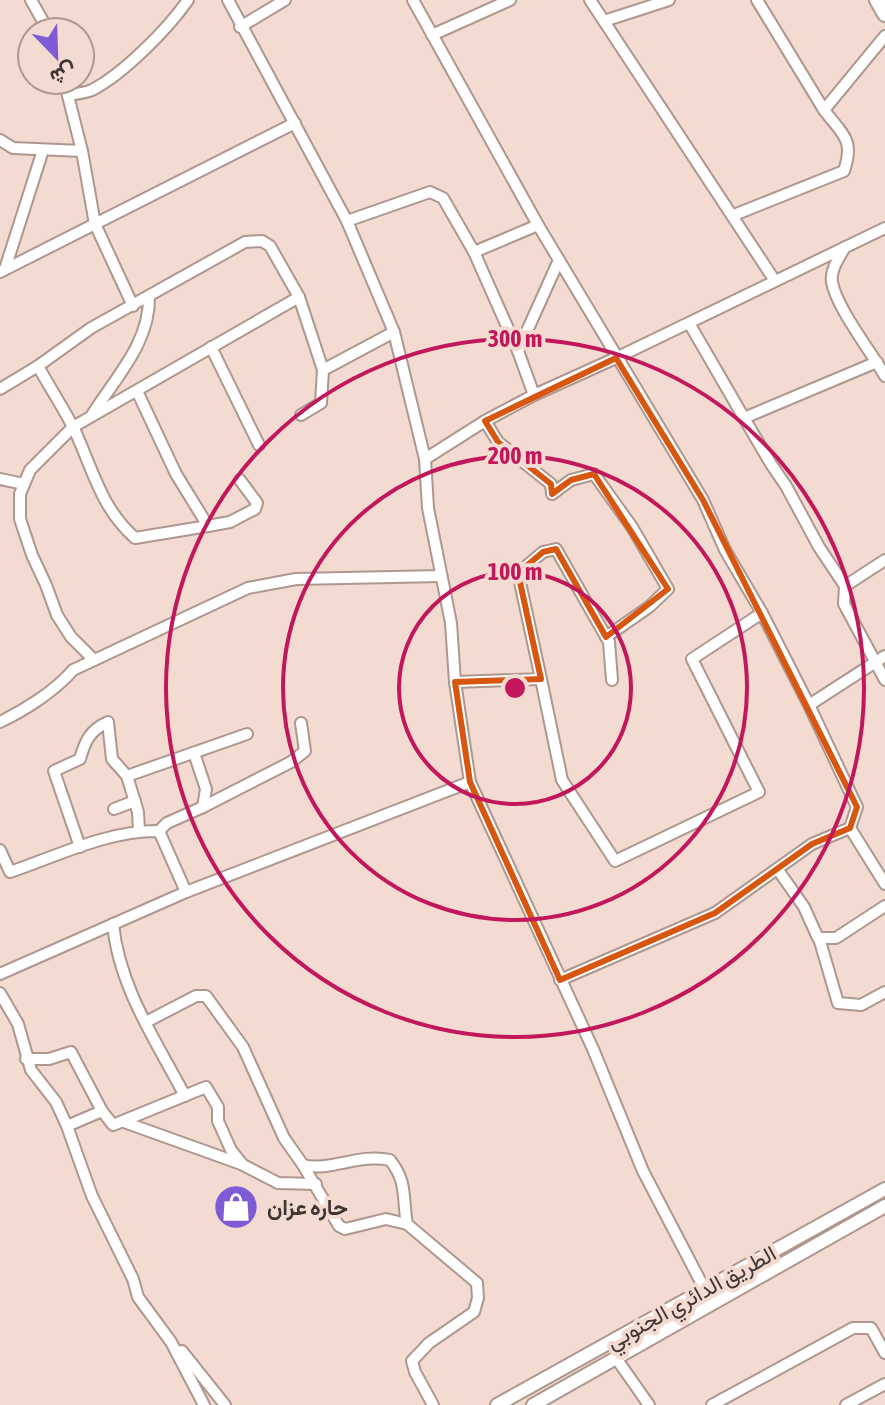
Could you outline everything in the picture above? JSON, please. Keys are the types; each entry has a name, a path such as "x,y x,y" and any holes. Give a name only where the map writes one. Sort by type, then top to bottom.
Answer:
{"highway":[{"path":"877,0 885,14"}],"main road":[{"name":"الطريق الدائري الجنوبي","path":"497,1405 885,1189"},
{"name":"الطريق الدائري الجنوبي","path":"533,1405 885,1206"}],"street":[{"path":"96,87 161,34 188,0"},
{"path":"228,0 347,221 394,332 425,459 428,508 451,623 455,682 470,782 593,1049 643,1171 705,1290"},
{"path":"240,27 285,0"},
{"path":"413,0 538,225 703,500 725,550 762,613 809,705 857,807 850,828 812,844 715,913 560,980"},
{"path":"432,35 510,0"},
{"path":"590,0 775,281"},
{"path":"604,21 669,0"},
{"path":"734,215 844,171 850,155 850,144 824,110 757,0"},
{"path":"824,110 885,36"},
{"path":"68,96 95,224 133,306"},
{"path":"3,271 295,123"},
{"path":"0,140 13,148 82,151"},
{"path":"3,271 43,150"},
{"path":"347,221 430,192 443,198 474,252 534,395"},
{"path":"474,252 538,225"},
{"path":"425,459 534,395 885,228"},
{"path":"0,389 91,328 245,242 262,241 270,246 299,297 323,370 321,403 301,415"},
{"path":"845,247 833,270 832,283 840,302 885,376"},
{"path":"518,351 559,260"},
{"path":"92,415 144,333 149,315 149,297"},
{"path":"94,660 71,637 57,615 32,555 20,519 20,494 30,470 73,427 299,297"},
{"path":"689,323 819,547 845,586 844,604 885,680"},
{"path":"323,370 394,332"},
{"path":"211,347 259,445"},
{"path":"744,418 877,362"},
{"path":"38,366 73,427 97,487 124,528 135,538 230,522 255,509 257,503 240,480"},
{"path":"137,391 176,474 208,526"},
{"path":"485,421 498,442 551,484 552,494 571,480 594,474 632,527 668,589 649,607 606,637"},
{"path":"0,479 24,484"},
{"path":"612,680 609,642 556,549 543,552 518,573 562,780 615,861 759,792 692,659 762,613"},
{"path":"845,586 885,560"},
{"path":"0,722 23,712 73,670 248,588 296,579 441,576"},
{"path":"809,705 885,656"},
{"path":"455,682 541,679"},
{"path":"80,847 54,771 80,759 87,739 96,727 108,722 112,759 127,776 135,801 139,831"},
{"path":"0,850 10,872 80,847 139,831 159,831 167,823 291,762 305,751 301,723"},
{"path":"127,776 247,734"},
{"path":"194,753 206,789 203,807"},
{"path":"0,974 186,892 470,782"},
{"path":"114,809 135,801"},
{"path":"850,828 885,884"},
{"path":"159,831 186,892"},
{"path":"778,870 804,907 819,938 838,1003 861,1005 885,992"},
{"path":"819,938 836,938 885,906"},
{"path":"113,924 115,947 122,969 185,1096"},
{"path":"0,993 18,1024 31,1070 56,1102 67,1126 92,1196 133,1279 138,1297 171,1342 204,1405"},
{"path":"146,1022 196,996 206,996 243,1047 284,1138 316,1184 339,1226 345,1229 386,1219 407,1224 477,1283 478,1298 474,1312 429,1343 412,1361 433,1405"},
{"path":"26,1059 49,1059 71,1052 102,1111 113,1125 206,1087 218,1107 218,1121 231,1150 243,1165"},
{"path":"67,1126 102,1111"},
{"path":"124,1122 243,1165 278,1183 316,1184"},
{"path":"303,1165 318,1168 376,1157 390,1160 400,1172 405,1188 407,1224"},
{"path":"712,1405 853,1328 871,1328 885,1353"},
{"path":"171,1342 181,1349 194,1370 225,1405"},
{"path":"616,1358 649,1405"},
{"path":"846,1405 885,1384"}],"highlighted area":[{"path":"616,358 703,500 857,807 850,828 812,844 715,913 560,980 470,782 455,682 541,679 518,573 543,552 556,549 606,637 668,589 594,474 571,480 552,494 551,484 498,442 485,421"}],"place":[{"name":"حاره عزان","path":"236,1207"}]}
